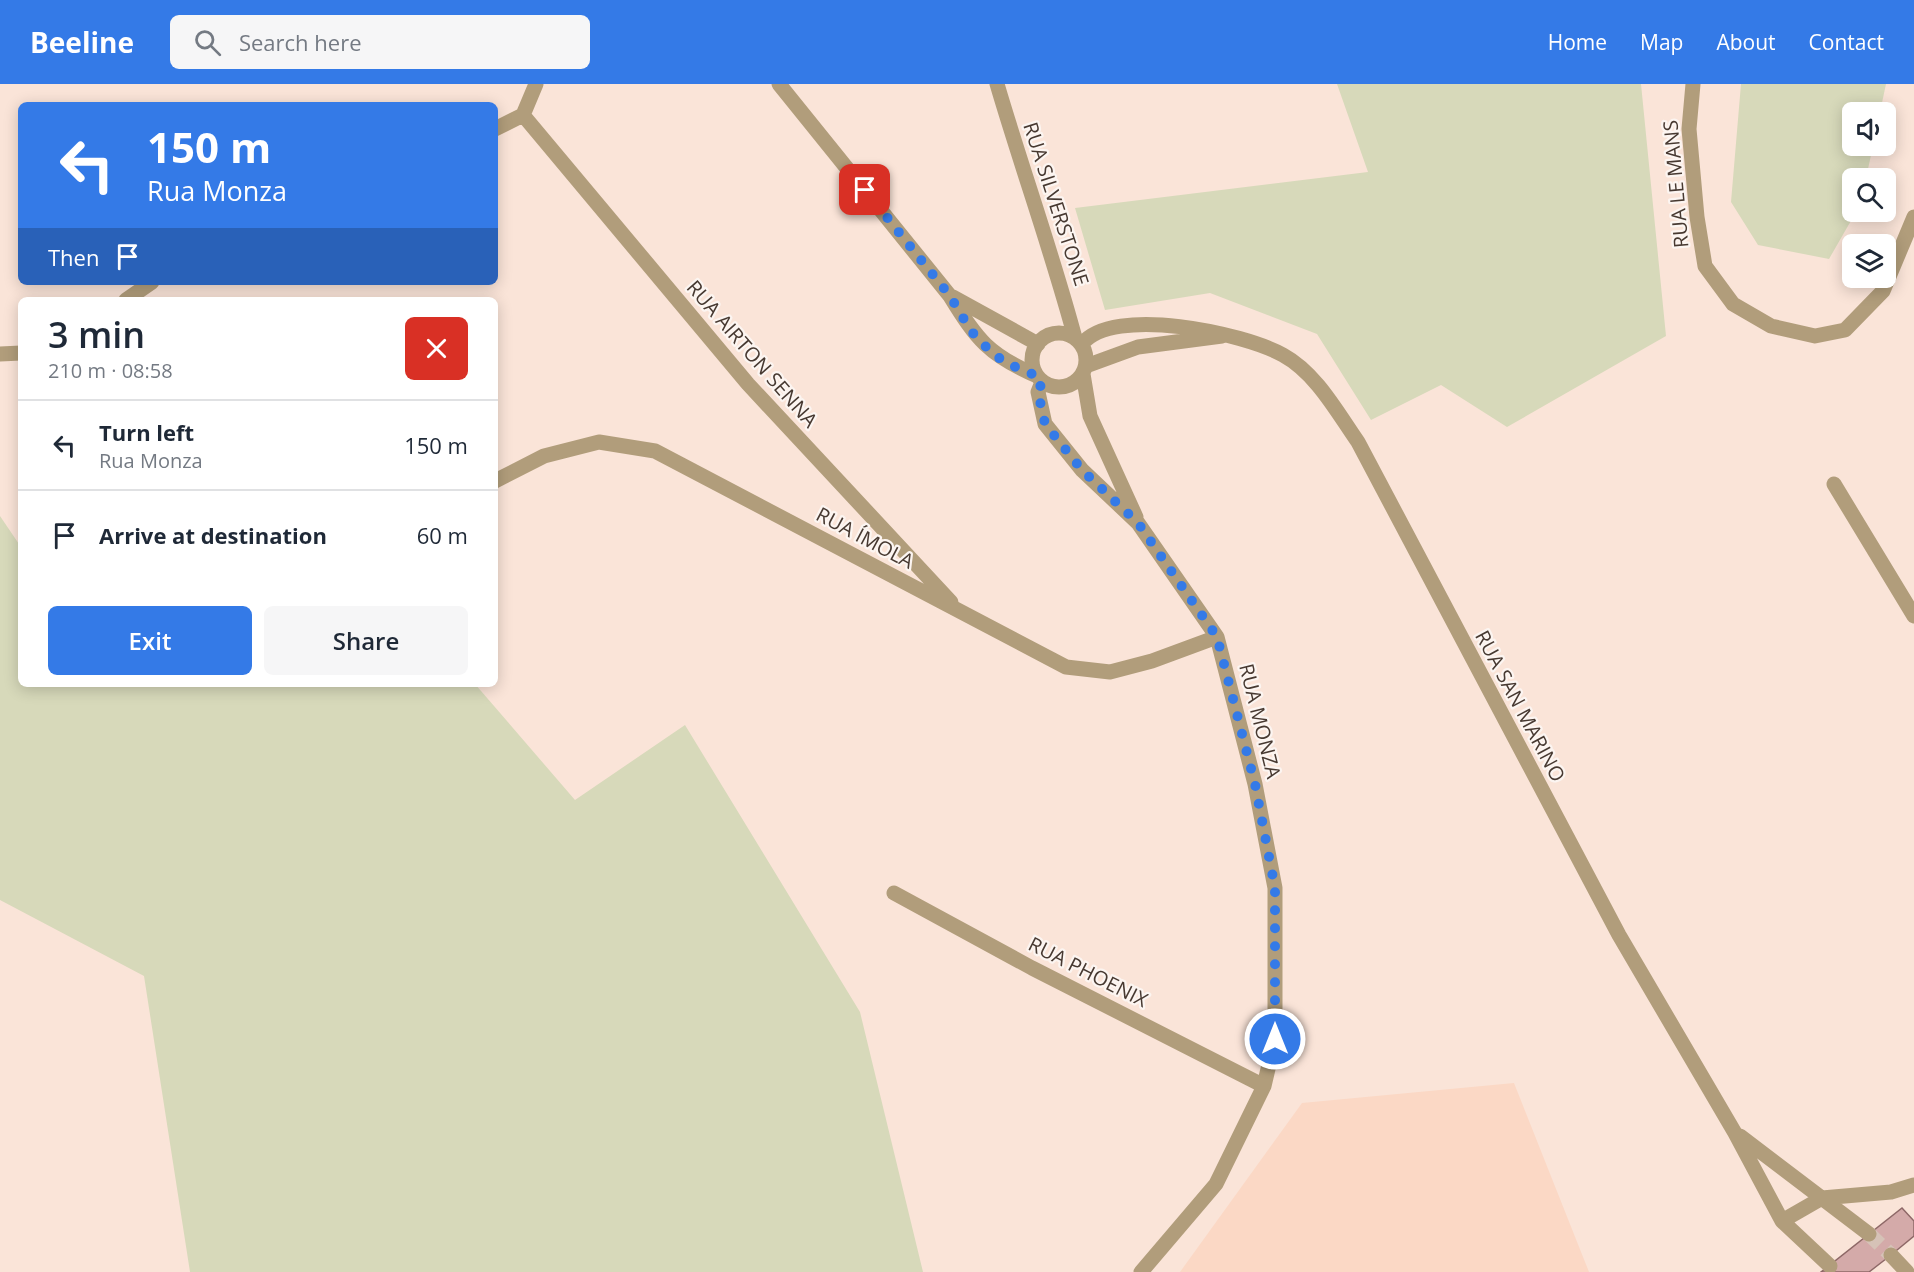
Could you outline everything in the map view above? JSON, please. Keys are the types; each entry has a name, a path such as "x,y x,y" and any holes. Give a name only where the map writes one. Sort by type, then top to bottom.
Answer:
{"street":[{"path":"498,128 524,116 536,84"},
{"path":"779,84 950,296 971,331 991,352 1006,363 1056,387 1064,387 1078,380 1084,370"},
{"name":"RUA SILVERSTONE","path":"997,84 1029,193 1078,341"},
{"name":"RUA LE MANS","path":"1693,84 1689,129 1696,217 1703,256 1705,266 1733,304 1771,326 1815,336 1845,330 1883,291 1914,217"},
{"name":"RUA AIRTON SENNA","path":"524,116 748,384 959,611"},
{"path":"130,297 148,285"},
{"path":"950,296 1038,344"},
{"name":"RUA SAN MARINO","path":"1078,341 1099,330 1125,327 1200,328 1234,335 1284,355 1317,384 1358,442 1619,935 1735,1133 1782,1221 1830,1266"},
{"path":"1039,379 1032,360 1038,344 1055,333 1078,341 1090,416 1138,523"},
{"name":"RUA SAN MARINO","path":"1084,370 1138,347 1234,335"},
{"path":"0,354 18,353"},
{"name":"RUA MONZA","path":"1039,379 1038,392 1045,424 1082,470 1138,523 1217,637 1255,784 1275,888 1275,1039 1264,1086 1216,1184 1141,1272"},
{"name":"RUA ÍMOLA","path":"498,479 544,456 599,442 655,451 1066,667 1110,672 1152,661 1217,637"},
{"path":"1833,484 1914,616"},
{"name":"RUA PHOENIX","path":"894,893 1032,968 1264,1086"},
{"name":"RUA SAN MARINO","path":"1735,1133 1869,1234"},
{"path":"1782,1221 1822,1198 1891,1192 1914,1185"},
{"path":"1891,1254 1907,1272"}],"shaded area":[{"path":"1514,1083 1589,1272 1180,1272 1302,1103"}],"green space":[{"path":"1337,84 1641,84 1666,336 1507,427 1441,385 1371,420 1317,334 1210,293 1105,310 1075,208 1368,172"},
{"path":"1741,84 1886,84 1882,102 1842,102 1842,156 1871,156 1868,168 1842,168 1842,222 1850,222 1829,259 1758,245 1731,202"},
{"path":"0,516 18,543 18,687 478,687 575,800 685,725 860,1012 923,1272 190,1272 144,976 0,900"}],"building":[{"path":"1902,1208 1914,1221 1914,1236 1891,1255 1869,1272 1821,1272"}],"tunnel":[{"path":"1869,1234 1891,1255"}],"route":[{"path":"865,190 950,296 971,331 991,352 1006,363 1037,376 1042,382 1038,392 1045,424 1082,470 1138,523 1217,637 1255,784 1275,888 1275,1039"}]}
